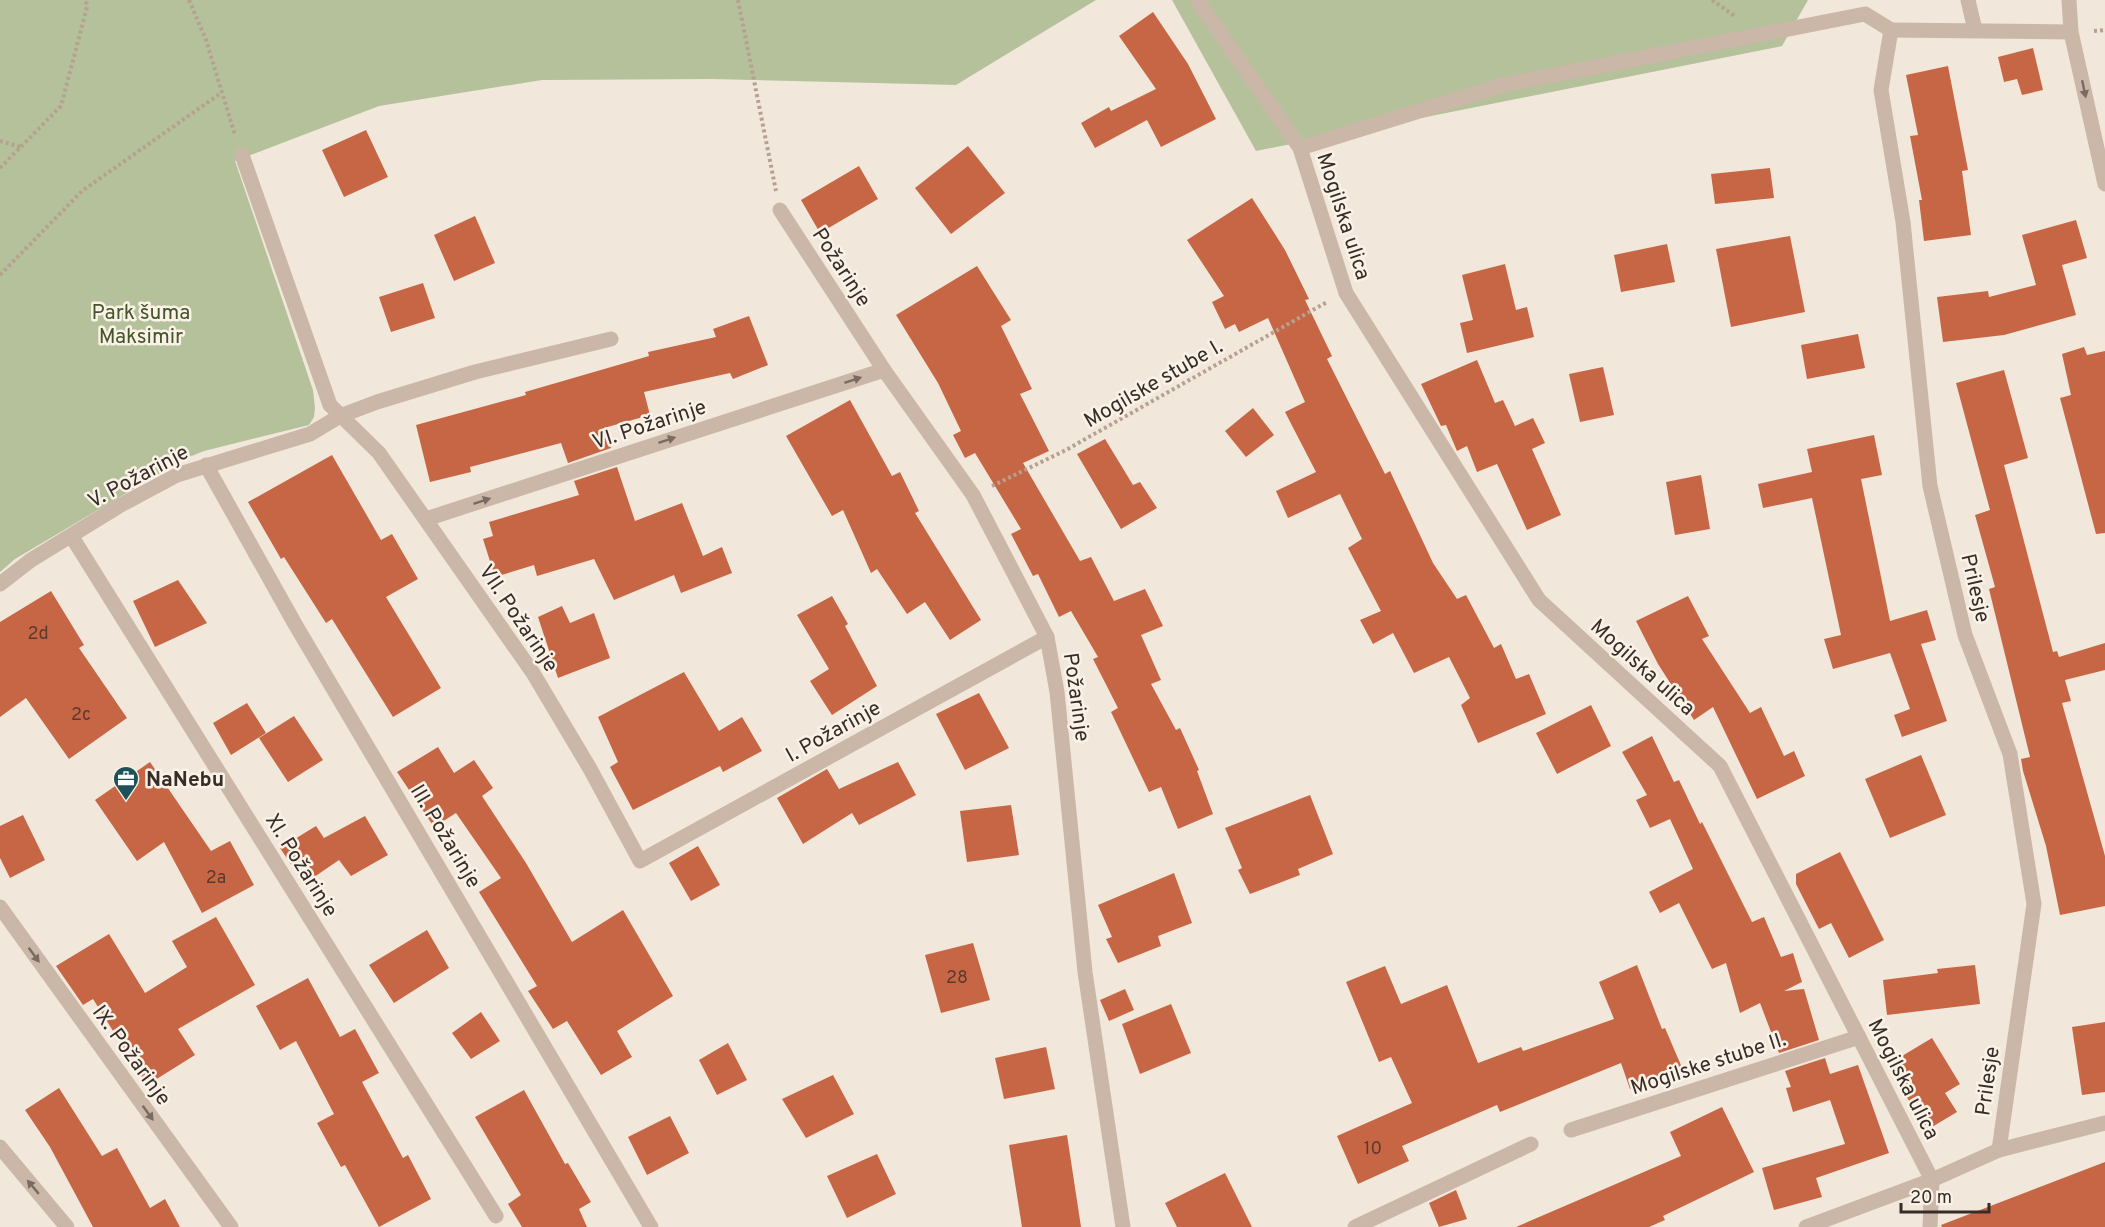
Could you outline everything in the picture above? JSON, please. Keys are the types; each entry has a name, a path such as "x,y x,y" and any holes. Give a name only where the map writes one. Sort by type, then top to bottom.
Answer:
{"street":[{"name":"Mogilska ulica","path":"1197,0 1300,148 1346,293 1539,600 1720,766 1932,1180 1930,1227"},
{"path":"1968,0 1975,30"},
{"path":"2069,0 2072,32 2105,184"},
{"name":"Mogilska ulica","path":"1300,148 1503,85 1759,33 1865,14 1891,30"},
{"path":"1891,30 2072,32"},
{"name":"Prilesje","path":"1891,30 1881,90 1903,222 1930,486 1965,635 2010,754 2034,904 1999,1150"},
{"name":"VII. Požarinje","path":"242,155 330,405 379,453 532,673 589,767 640,861"},
{"name":"Požarinje","path":"780,210 884,370 973,495 1047,638 1057,692 1085,972 1123,1227"},
{"path":"340,416 377,402 475,372 611,339"},
{"name":"VI. Požarinje","path":"426,519 884,370"},
{"name":"V. Požarinje","path":"0,584 31,560 120,506 177,476 310,434 340,416"},
{"name":"III. Požarinje","path":"206,465 295,624 651,1227"},
{"name":"XI. Požarinje","path":"72,537 496,1216"},
{"name":"I. Požarinje","path":"640,861 1047,638"},
{"name":"IX. Požarinje","path":"0,908 231,1227"},
{"name":"Mogilske stube II.","path":"1571,1130 1859,1037"},
{"path":"1806,1227 1932,1180 1999,1150 2105,1123"},
{"path":"1354,1227 1532,1144"},
{"path":"0,1147 66,1227"}],"path":[{"path":"0,168 62,106 87,7 86,0"},
{"path":"189,0 207,40 221,93 242,155"},
{"path":"738,0 780,210"},
{"path":"0,275 82,191 221,93"},
{"path":"0,141 21,147"},
{"name":"Mogilske stube I.","path":"973,495 1066,450 1346,293"}],"green space":[{"name":"Park šuma Maksimir","path":"0,0 1096,0 956,85 712,79 542,80 379,106 235,161 313,390 314,417 309,425 204,451 184,459 15,559 0,572"},
{"path":"1172,0 1808,0 1782,46 1256,151"}],"building":[{"path":"1153,12 1188,64 1216,119 1161,147 1147,120 1095,148 1081,123 1109,107 1111,111 1156,89 1119,36"},
{"path":"2033,48 2043,90 2022,95 2017,79 2004,82 1998,57"},
{"path":"1948,66 1968,170 1962,171 1971,235 1924,241 1919,200 1922,200 1910,136 1918,135 1906,75"},
{"path":"366,130 388,177 344,197 322,150"},
{"path":"968,146 1005,193 951,234 915,188"},
{"path":"859,166 878,199 820,233 801,200"},
{"path":"1770,168 1774,198 1715,204 1711,174"},
{"path":"1252,198 1285,250 1309,299 1305,300 1332,356 1327,359 1385,474 1390,471 1433,563 1457,599 1466,595 1494,648 1501,644 1516,679 1529,674 1546,714 1478,743 1461,705 1470,698 1449,657 1414,673 1393,633 1373,644 1360,620 1381,611 1348,548 1362,539 1340,494 1288,518 1276,491 1316,472 1285,412 1305,402 1268,318 1239,332 1235,324 1225,329 1212,302 1224,296 1187,240"},
{"path":"475,216 495,263 454,281 434,235"},
{"path":"2076,220 2087,258 2062,265 2076,315 2004,335 1943,342 1937,297 1988,291 1989,297 2036,285 2022,235"},
{"path":"1790,236 1805,312 1731,327 1716,249"},
{"path":"1667,244 1675,282 1621,292 1614,255"},
{"path":"1505,264 1516,310 1527,307 1534,337 1467,353 1460,323 1473,320 1462,275"},
{"path":"977,266 1011,320 1001,326 1032,389 1020,394 1049,451 1023,463 1080,561 1091,557 1114,601 1145,589 1163,626 1141,635 1161,680 1151,684 1176,730 1180,728 1199,770 1197,771 1213,814 1178,829 1161,787 1149,792 1111,712 1118,708 1093,659 1098,657 1071,611 1059,617 1038,574 1033,576 1011,534 1021,529 975,453 965,458 953,435 961,431 938,383 896,315"},
{"path":"423,283 435,318 391,332 379,297"},
{"path":"749,316 768,365 733,379 730,373 644,392 650,415 604,428 611,448 568,463 561,443 470,467 471,472 430,482 416,425 526,395 525,392 649,356 648,352 716,337 713,329"},
{"path":"1858,334 1865,368 1807,379 1801,345"},
{"path":"2084,347 2087,355 2105,351 2105,533 2096,534 2060,398 2071,395 2062,354"},
{"path":"1477,360 1495,403 1503,400 1515,426 1533,418 1545,443 1532,449 1561,515 1527,530 1497,464 1477,472 1467,446 1457,451 1446,425 1441,426 1421,384"},
{"path":"1603,367 1614,415 1580,422 1569,374"},
{"path":"2004,370 2028,458 2004,465 2053,652 2057,651 2059,657 2105,643 2105,670 2065,680 2071,701 2062,703 2105,856 2105,906 2060,915 2046,846 2023,771 2021,759 2030,757 1989,589 1995,587 1975,515 1990,510 1956,383"},
{"path":"850,400 892,476 900,472 919,511 915,513 981,620 950,640 925,602 907,614 877,569 871,573 843,510 832,516 786,436"},
{"path":"1253,408 1274,435 1246,457 1225,431"},
{"path":"1874,435 1882,475 1861,479 1890,621 1927,610 1936,640 1921,644 1947,721 1902,737 1894,715 1910,709 1890,653 1833,669 1824,639 1841,635 1812,498 1763,508 1758,484 1812,472 1807,449"},
{"path":"1105,439 1133,485 1140,482 1157,508 1121,529 1077,454"},
{"path":"332,455 381,540 392,534 418,579 386,597 441,688 393,717 332,619 326,623 284,557 281,559 248,502"},
{"path":"617,467 635,521 682,503 703,556 722,547 732,573 681,593 674,575 614,600 594,559 537,576 534,565 495,577 483,539 493,536 489,522 579,495 574,481"},
{"path":"1701,475 1710,529 1675,535 1666,482"},
{"path":"178,580 207,623 155,647 133,601"},
{"path":"51,591 84,645 79,648 127,718 69,759 26,698 0,717 0,622"},
{"path":"832,596 877,686 832,715 810,681 829,669 797,615"},
{"path":"1688,596 1709,636 1702,639 1750,713 1761,707 1784,756 1794,751 1805,776 1757,799 1713,707 1694,720 1658,664 1636,621"},
{"path":"562,606 570,623 594,613 610,658 558,678 538,617"},
{"path":"684,672 719,731 742,717 762,751 723,772 720,766 633,810 610,767 618,762 598,717"},
{"path":"979,693 1009,748 965,770 936,714"},
{"path":"247,703 266,733 231,755 213,723"},
{"path":"1591,705 1611,746 1557,774 1536,733"},
{"path":"294,716 323,760 288,782 259,738"},
{"path":"1652,736 1674,782 1679,780 1700,824 1702,822 1752,922 1764,917 1781,957 1793,953 1802,982 1784,991 1804,989 1819,1040 1779,1053 1760,1003 1740,1013 1726,963 1712,969 1679,903 1660,913 1649,892 1693,869 1670,819 1650,828 1636,800 1647,795 1622,752"},
{"path":"438,747 454,773 474,760 493,788 482,796 526,863 572,942 623,910 673,996 617,1031 632,1057 601,1075 567,1021 553,1029 528,991 537,986 479,892 501,878 456,813 434,827 397,772"},
{"path":"1921,755 1946,815 1890,838 1865,779"},
{"path":"150,762 211,851 230,841 254,885 202,913 164,842 137,861 95,800"},
{"path":"898,762 916,795 859,825 852,813 803,844 777,798 827,769 839,789"},
{"path":"1310,795 1333,854 1298,869 1300,875 1250,894 1238,870 1242,868 1225,828"},
{"path":"1011,805 1019,855 967,862 960,811"},
{"path":"23,815 45,860 10,878 0,858 0,826"},
{"path":"365,816 388,855 351,876 339,860 304,884 280,848 316,826 324,838"},
{"path":"698,846 720,885 691,901 669,863"},
{"path":"1840,852 1884,940 1849,958 1831,923 1819,929 1796,884 1796,874"},
{"path":"1174,873 1192,923 1158,936 1161,946 1118,963 1106,939 1112,937 1098,905"},
{"path":"216,917 255,985 178,1029 195,1055 147,1085 93,999 83,1005 56,966 109,934 145,993 187,967 172,941"},
{"path":"427,930 449,968 394,1003 369,965"},
{"path":"973,943 990,1000 941,1013 925,955"},
{"path":"1637,965 1662,1029 1665,1028 1683,1070 1630,1089 1621,1063 1500,1112 1497,1105 1402,1146 1409,1161 1358,1184 1337,1136 1412,1103 1391,1057 1379,1062 1346,982 1385,966 1401,1004 1447,985 1478,1063 1521,1047 1523,1051 1614,1019 1599,982"},
{"path":"1975,965 1980,1004 1887,1015 1883,980 1938,973 1937,969"},
{"path":"308,978 340,1037 355,1029 379,1073 362,1082 403,1158 408,1155 431,1199 379,1227 345,1165 341,1167 317,1123 334,1114 296,1041 280,1050 256,1006"},
{"path":"1125,989 1134,1010 1109,1021 1100,1000"},
{"path":"1171,1004 1191,1053 1140,1074 1122,1024"},
{"path":"481,1012 500,1041 471,1059 452,1033"},
{"path":"2105,1022 2105,1092 2082,1095 2072,1027"},
{"path":"1932,1038 1960,1084 1945,1093 1957,1112 1927,1130 1887,1065"},
{"path":"728,1043 747,1080 717,1095 699,1060"},
{"path":"1046,1047 1055,1089 1004,1099 995,1058"},
{"path":"1825,1058 1830,1074 1858,1065 1889,1153 1816,1178 1822,1197 1774,1210 1762,1168 1845,1144 1830,1100 1793,1112 1786,1088 1791,1087 1785,1071"},
{"path":"833,1075 854,1114 806,1138 782,1099"},
{"path":"59,1088 102,1156 117,1148 150,1208 165,1199 180,1227 93,1227 50,1147 25,1110"},
{"path":"524,1090 565,1164 568,1163 591,1202 579,1209 587,1227 522,1227 508,1204 521,1195 475,1117"},
{"path":"1722,1107 1754,1172 1663,1216 1665,1220 1649,1227 1516,1227 1681,1156 1670,1132"},
{"path":"670,1116 689,1153 647,1175 628,1137"},
{"path":"1067,1135 1081,1227 1022,1227 1009,1145"},
{"path":"877,1154 896,1194 847,1218 827,1176"},
{"path":"2105,1162 2105,1227 1942,1227 1941,1225"},
{"path":"1225,1173 1252,1227 1177,1227 1165,1203"},
{"path":"1456,1190 1467,1219 1439,1227 1429,1203"}],"place":[{"name":"NaNebu","path":"126,802"}]}
